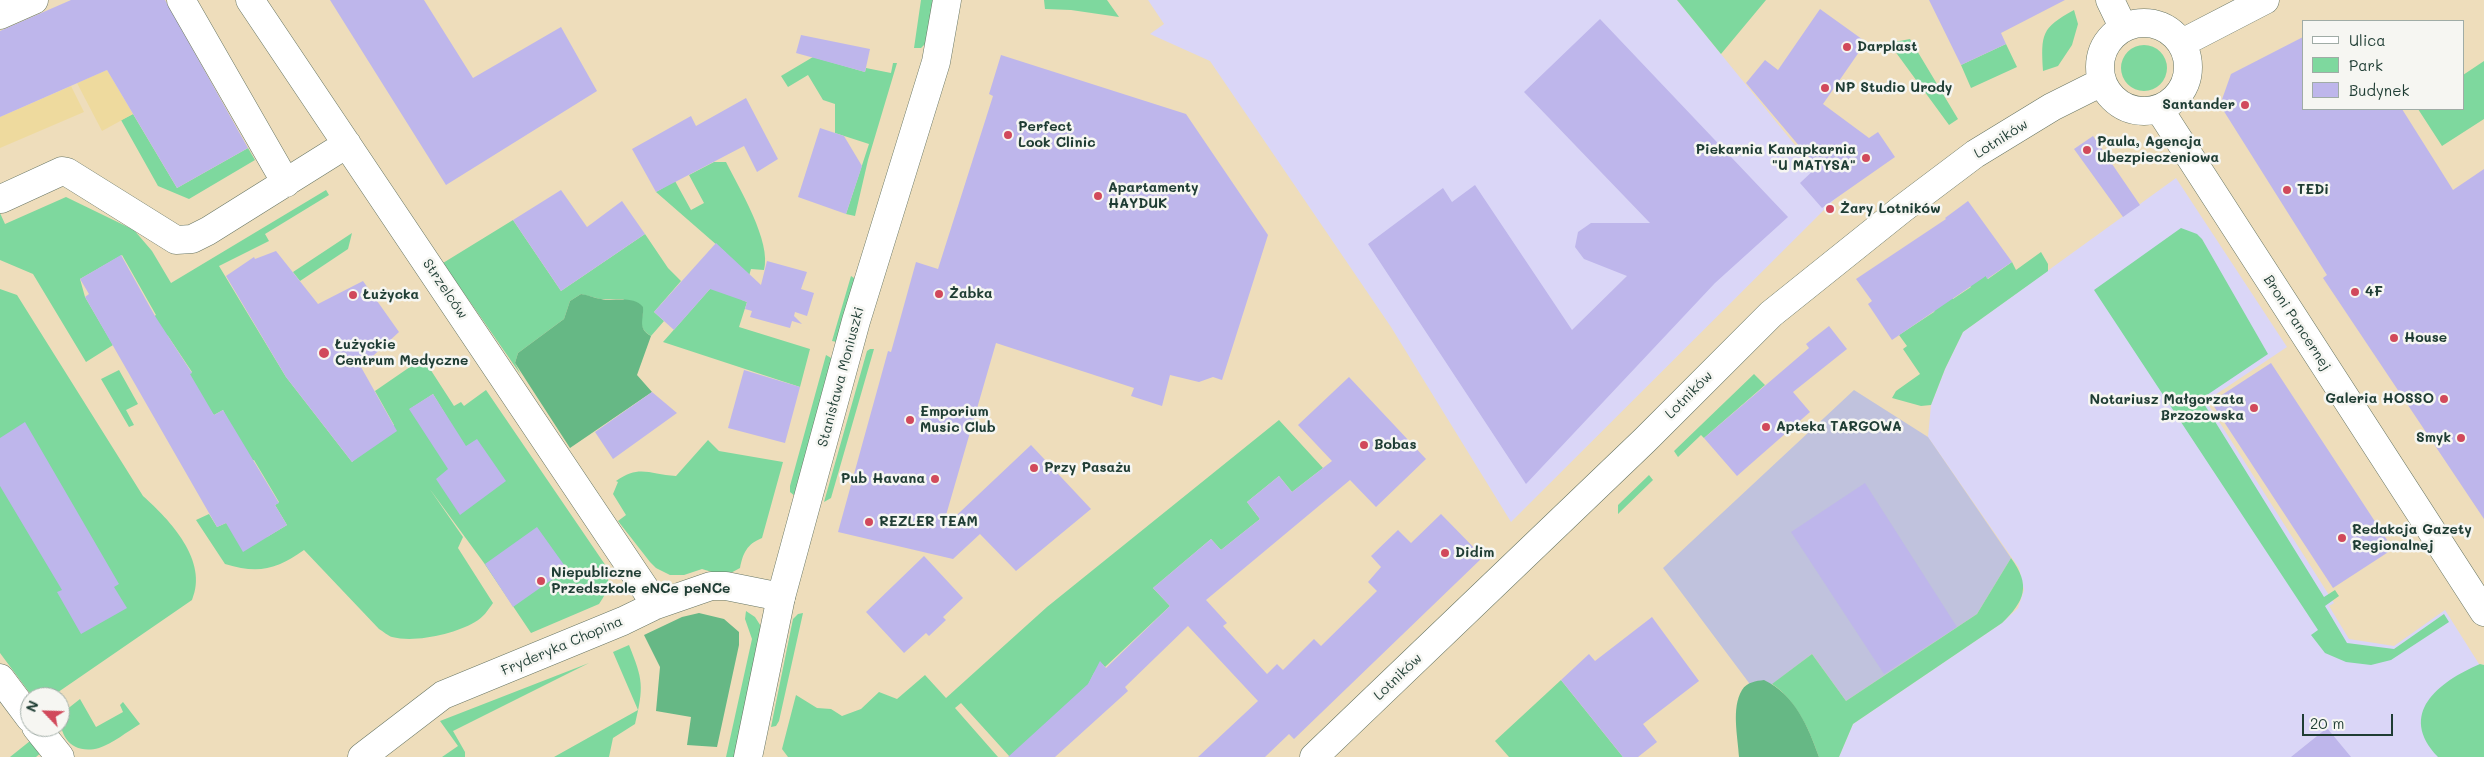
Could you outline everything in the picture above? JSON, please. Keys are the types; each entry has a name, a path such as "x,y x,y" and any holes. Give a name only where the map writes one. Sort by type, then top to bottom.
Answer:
{"street":[{"path":"0,15 34,0"},
{"path":"181,0 286,184"},
{"name":"Strzelców","path":"250,0 656,604"},
{"name":"Stanisława Moniuszki","path":"748,757 781,597 856,322 936,62 948,0"},
{"path":"2110,0 2123,27"},
{"path":"2182,43 2265,0"},
{"path":"2149,22 2162,26 2173,33 2182,43 2187,55 2186,81 2181,93 2171,102 2159,110 2132,110 2119,104 2108,95 2099,70 2102,51 2113,35 2123,27 2135,23 2149,22"},
{"name":"Lotników","path":"1314,757 1645,440 1771,314 1974,154 2052,107 2102,82"},
{"name":"Broni Pancernej","path":"2159,110 2484,612"},
{"path":"1,198 62,171 67,172 176,240 184,241 208,231 286,184 347,144"},
{"name":"Fryderyka Chopina","path":"362,757 443,695 623,621 656,604 711,586 726,586 781,597"},
{"path":"0,678 20,705"},
{"path":"44,737 60,757"}],"shaded area":[{"path":"1148,0 1677,0 1808,161 1840,194 1511,522 1391,327 1210,61 1150,34 1164,24"},
{"path":"2176,178 2287,347 2206,401 2334,603 2329,606 2349,639 2394,646 2445,610 2479,664 2484,665 2484,757 1839,757 1853,724 2002,623 2018,608 2024,590 2019,568 1928,437 1931,405 1945,369 1963,332"},
{"path":"1854,390 1928,437 2011,558 1977,614 1846,701 1812,654 1758,695 1663,568"}],"green space":[{"path":"921,0 933,0 926,43 921,48 914,48"},
{"path":"1044,0 1107,0 1119,17 1071,10 1045,9"},
{"path":"1677,0 1766,0 1721,54"},
{"path":"2074,10 2078,24 2072,45 2058,66 2043,71 2042,48 2045,33 2055,22"},
{"path":"1910,39 1958,119 1949,125 1889,43"},
{"path":"2006,44 2017,67 1971,88 1961,65"},
{"path":"2139,45 2149,45 2163,55 2167,68 2163,81 2157,87 2149,91 2139,91 2125,81 2121,73 2121,63 2131,49"},
{"path":"813,57 865,72 866,68 891,73 893,63 897,63 868,160 855,216 846,214 869,144 835,133 835,104 823,100 808,75 788,87 781,76"},
{"path":"2484,61 2484,119 2442,146 2419,110 2464,110 2464,74"},
{"path":"133,114 177,188 248,148 255,160 189,199 158,186 121,120"},
{"path":"714,162 726,162 753,215 759,230 765,258 764,270 751,269 742,300 747,302 739,327 810,349 800,387 663,342 725,272 726,253 656,192 675,181 691,210 704,203 689,175"},
{"path":"326,190 329,195 265,234 269,241 219,266 286,377 352,462 394,425 375,391 423,358 454,406 461,402 464,406 486,390 606,566 608,586 599,604 531,633 484,563 429,488 463,537 458,548 493,603 478,620 457,630 446,634 412,639 389,636 379,629 304,550 284,562 266,568 247,569 225,564 196,520 209,514 217,527 226,523 267,537 287,525 275,505 279,502 254,460 248,462 223,410 214,415 181,380 192,372 168,336 146,321 156,315 122,255 80,279 85,297 113,345 86,362 33,274 0,260 0,213 5,224 66,197 134,230 152,251 171,283","holes":["433,394 447,417 410,409"]},
{"path":"513,220 561,291 645,234 668,268 681,281 654,312 664,321 651,336 642,326 643,313 623,299 600,299 581,294 570,301 564,319 518,353 515,363 521,375 443,263"},
{"path":"2181,228 2197,234 2202,239 2268,354 2201,399 2324,597 2335,590 2339,596 2325,606 2347,643 2394,649 2444,614 2449,622 2391,660 2371,665 2346,662 2325,653 2311,635 2318,630 2094,290"},
{"path":"352,233 348,249 300,281 293,272"},
{"path":"2041,252 2048,264 2048,271 1963,332 1945,369 1931,405 1921,406 1892,398 1896,391 1920,374 1903,349 1907,346 1899,335 1934,312 1947,289 1953,299 1971,287 1965,279 1980,268 1988,279 2012,262 2016,270"},
{"path":"851,276 857,280 837,342 832,341"},
{"path":"0,289 17,295 143,496 175,529 184,542 191,556 196,585 192,600 66,687 25,687 0,653"},
{"path":"581,294 598,299 634,301 643,307 643,327 651,336 637,375 652,392 570,448 515,363 518,353 564,319 570,301"},
{"path":"874,349 831,498 824,502 867,351"},
{"path":"826,355 833,359 796,497 790,492 790,486"},
{"path":"119,370 138,404 126,410 134,425 129,427 101,379"},
{"path":"1754,374 1765,385 1704,438 1701,435 1678,457 1674,451"},
{"path":"1279,420 1323,468 1292,492 1279,476 1247,502 1260,519 1221,550 1211,539 1153,588 1170,606 1105,667 1102,664 1094,673 1088,685 1010,757 961,703 955,708 998,757 788,757 782,749 796,695 817,708 831,709 842,716 861,709 879,692 897,699 925,675 946,698 1047,607"},
{"path":"708,440 719,451 783,462 762,538 746,550 740,568 725,576 702,569 684,575 670,575 656,568 650,562 618,521 626,515 613,494 618,482 616,481 624,476 639,472 676,476"},
{"path":"1649,475 1653,480 1618,514 1618,505"},
{"path":"2011,558 2021,576 2023,592 2010,615 2002,623 1853,724 1839,757 1819,757 1801,716 1781,691 1772,684 1812,654 1846,701 1977,614"},
{"path":"746,611 755,617 762,628 738,757 726,757 752,639 745,619"},
{"path":"699,613 724,619 739,632 739,645 717,747 687,745 691,717 656,711 660,667 644,635 682,617"},
{"path":"803,613 779,721 776,726 771,727 793,619 798,614"},
{"path":"629,645 641,683 640,701 635,724 613,738 609,757 554,757 638,710 613,652"},
{"path":"589,663 453,731 465,752 465,757 442,757 458,746 440,721"},
{"path":"2480,664 2484,665 2484,757 2438,757 2426,741 2421,727 2422,713 2428,701 2437,690 2464,671"},
{"path":"1561,680 1623,757 1509,757 1495,741"},
{"path":"1764,680 1784,694 1799,712 1819,757 1739,757 1736,714 1739,697 1746,685"},
{"path":"80,699 96,727 123,712 120,705 123,702 140,724 104,746 82,749 69,742 65,737 70,737 70,707"},
{"path":"35,737 43,751 36,757 10,757"}],"sand":[{"path":"107,70 133,114 102,131 77,83"},
{"path":"71,86 84,112 0,148 0,117"}],"building":[{"path":"71,0 165,0 248,148 177,188 107,70 0,117 0,31"},
{"path":"330,0 424,0 473,78 561,27 597,91 446,185"},
{"path":"1929,0 2065,0 2001,33 2006,44 1961,65"},
{"path":"1820,9 1866,42 1823,104 1869,138 1878,132 1895,157 1822,208 1800,183 1817,167 1746,83 1765,60 1778,70"},
{"path":"1600,19 1788,217 1715,283 1526,484 1368,244 1443,188 1452,202 1475,185 1572,330 1627,276 1584,259 1575,247 1578,232 1591,223 1650,223 1524,92"},
{"path":"801,35 870,49 865,72 796,53"},
{"path":"2302,38 2302,110 2403,110 2453,190 2484,169 2484,519 2323,278 2327,275 2220,105 2231,74"},
{"path":"1001,55 1186,114 1268,235 1222,380 1213,377 1199,382 1170,375 1162,406 1131,396 1134,388 996,343 942,529 1031,445 1091,509 1016,571 980,534 953,559 838,532 888,351 891,352 916,262 938,269 993,96 989,94"},
{"path":"746,98 778,159 757,172 744,146 656,192 632,149 691,116 696,126"},
{"path":"820,128 844,136 862,166 846,214 798,197"},
{"path":"2093,136 2140,205 2123,217 2074,149"},
{"path":"561,190 587,227 622,201 645,234 561,291 513,220"},
{"path":"1968,201 2012,262 1987,279 1986,276 1892,340 1868,304 1872,301 1856,279 1946,219"},
{"path":"716,243 761,285 767,261 807,272 801,289 814,293 807,316 795,312 794,316 802,324 792,321 790,328 750,317 752,311 745,309 747,302 710,289 674,330 654,312"},
{"name":"Łużyckie Centrum Medyczne","path":"276,251 318,304 363,281 399,332 361,367 397,431 352,462 286,377 226,276 254,257 255,259"},
{"path":"121,255 155,316 192,373 190,374 214,415 223,410 279,503 275,505 287,525 243,552 226,523 217,527 85,297 89,294 80,279"},
{"path":"1829,326 1847,349 1793,392 1810,412 1737,476 1704,438 1809,348 1806,344"},
{"path":"2271,363 2393,549 2333,588 2211,402"},
{"path":"744,370 800,387 785,443 728,428"},
{"path":"1349,377 1426,459 1376,507 1350,480 1206,600 1227,623 1223,626 1267,674 1277,664 1283,670 1314,639 1321,646 1377,591 1368,582 1381,567 1371,556 1398,530 1411,543 1441,514 1483,557 1294,739 1289,734 1265,757 1198,757 1258,701 1188,626 1125,687 1128,691 1055,757 1008,757 1088,684 1100,661 1106,668 1170,606 1153,588 1211,539 1221,550 1260,519 1247,502 1279,476 1292,492 1332,461 1298,425"},
{"path":"652,392 677,413 613,459 595,432"},
{"path":"433,394 466,446 477,439 506,481 460,515 436,479 448,469 409,409"},
{"path":"25,422 119,584 114,587 127,608 81,634 57,592 62,590 0,486 0,438"},
{"path":"1865,483 1957,627 1884,674 1791,532"},
{"path":"537,527 567,569 513,607 485,564"},
{"path":"924,556 963,598 943,617 946,620 929,636 926,633 904,653 866,612"},
{"path":"1652,617 1699,681 1643,724 1657,742 1638,757 1623,757 1561,680 1589,654 1595,661"},
{"path":"2327,728 2351,757 2291,757"}],"place":[{"name":"Darplast","path":"1847,47"},
{"name":"NP Studio Urody","path":"1825,88"},
{"name":"Santander","path":"2245,105"},
{"name":"Perfect Look Clinic","path":"1008,135"},
{"name":"Paula, Agencja Ubezpieczeniowa","path":"2087,150"},
{"name":"Piekarnia Kanapkarnia \"U MATYSA\"","path":"1866,158"},
{"name":"TEDi","path":"2287,190"},
{"name":"Apartamenty HAYDUK","path":"1098,196"},
{"name":"Żary Lotników","path":"1830,209"},
{"name":"4F","path":"2355,292"},
{"name":"Żabka","path":"939,294"},
{"name":"Łużycka","path":"353,295"},
{"name":"House","path":"2394,338"},
{"name":"Łużyckie Centrum Medyczne","path":"324,353"},
{"name":"Galeria HOSSO","path":"2444,399"},
{"name":"Notariusz Małgorzata Brzozowska","path":"2254,408"},
{"name":"Emporium Music Club","path":"910,420"},
{"name":"Apteka TARGOWA","path":"1766,427"},
{"name":"Smyk","path":"2461,438"},
{"name":"Bobas","path":"1364,445"},
{"name":"Przy Pasażu","path":"1034,468"},
{"name":"Pub Havana","path":"935,479"},
{"name":"REZLER TEAM","path":"869,522"},
{"name":"Redakcja Gazety Regionalnej","path":"2342,538"},
{"name":"Didim","path":"1445,553"},
{"name":"Niepubliczne Przedszkole eNCe peNCe","path":"541,581"}]}
